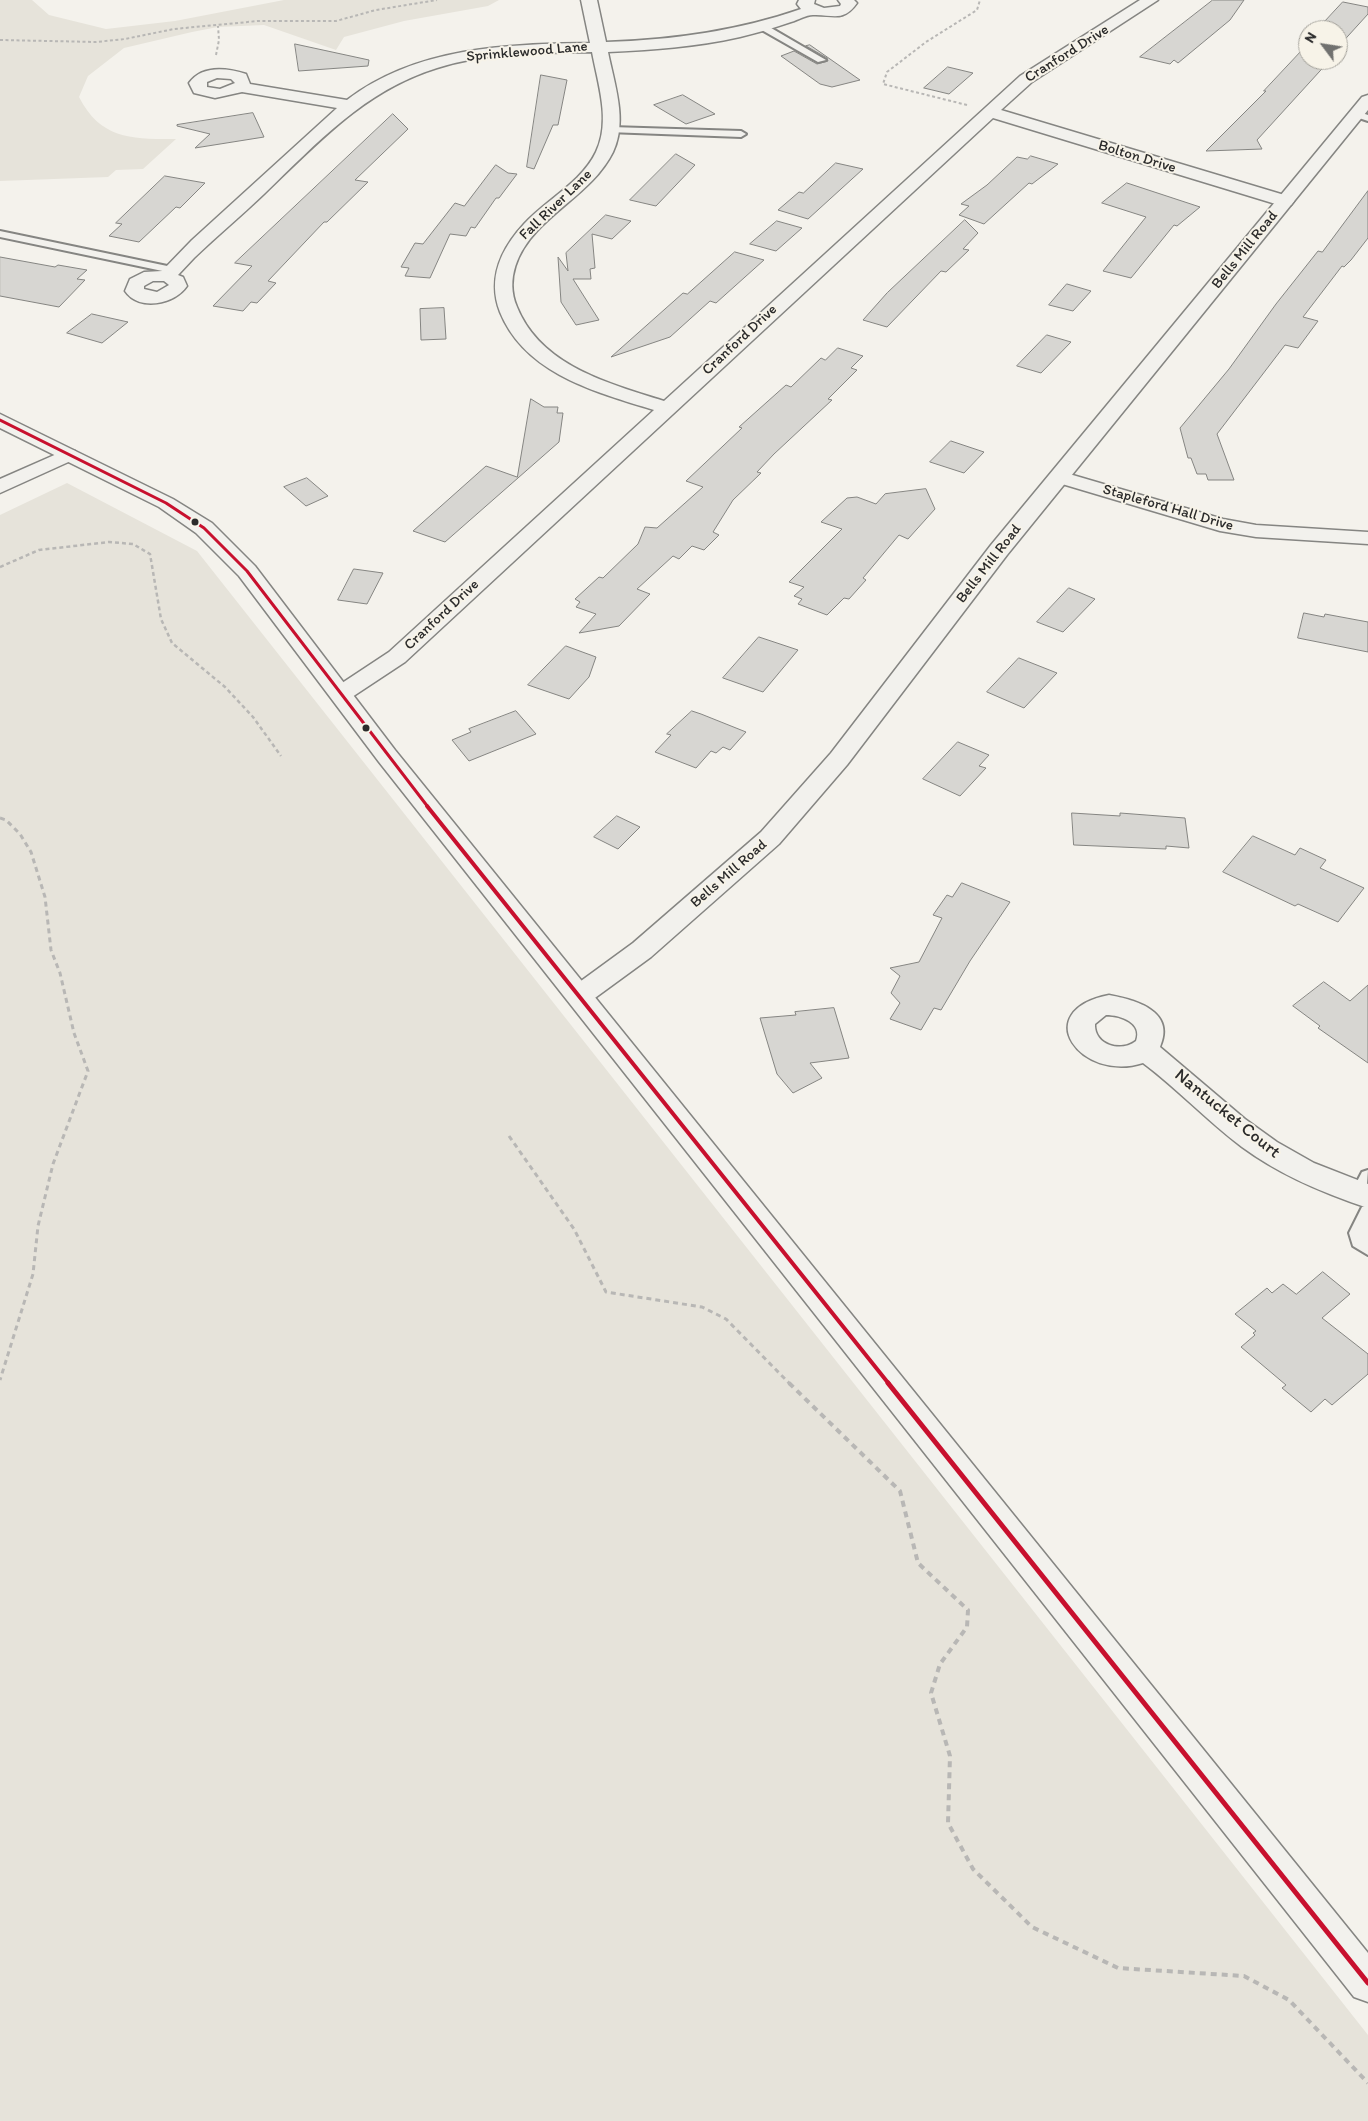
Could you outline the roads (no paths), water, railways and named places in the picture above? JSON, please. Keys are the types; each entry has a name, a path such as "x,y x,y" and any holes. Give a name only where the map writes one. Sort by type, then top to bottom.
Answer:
{"street":[{"name":"Fall River Lane","path":"589,0 611,106 609,142 600,160 584,180 517,242 508,258 503,274 503,293 513,320 521,333 543,355 584,379 666,408"},
{"name":"Sprinklewood Lane","path":"169,273 348,105 380,84 433,64 504,52 664,44 723,36 763,28 809,5 825,13 840,11 848,6 846,0"},
{"name":"Cranford Drive","path":"340,694 397,657 1026,78 1123,19 1150,0"},
{"path":"212,75 234,75 242,80 240,87 348,105"},
{"name":"Bells Mill Road","path":"578,996 642,950 770,838 839,759 910,669 962,597 1059,477 1285,202 1362,116 1368,100"},
{"name":"Bolton Drive","path":"989,112 1285,202"},
{"path":"0,420 166,503 204,528 248,571 340,694 578,996 1368,1983"},
{"path":"0,487 68,455"},
{"name":"Stapleford Hall Drive","path":"1059,477 1220,524 1256,531 1368,538"},
{"name":"Nantucket Court","path":"1145,1050 1166,1065 1267,1150 1299,1170 1366,1195"}],"lane":[{"path":"763,28 821,60"},
{"path":"611,130 741,134"},
{"path":"0,234 169,273"},
{"path":"1366,1195 1358,1233 1359,1241 1368,1248"}]}
